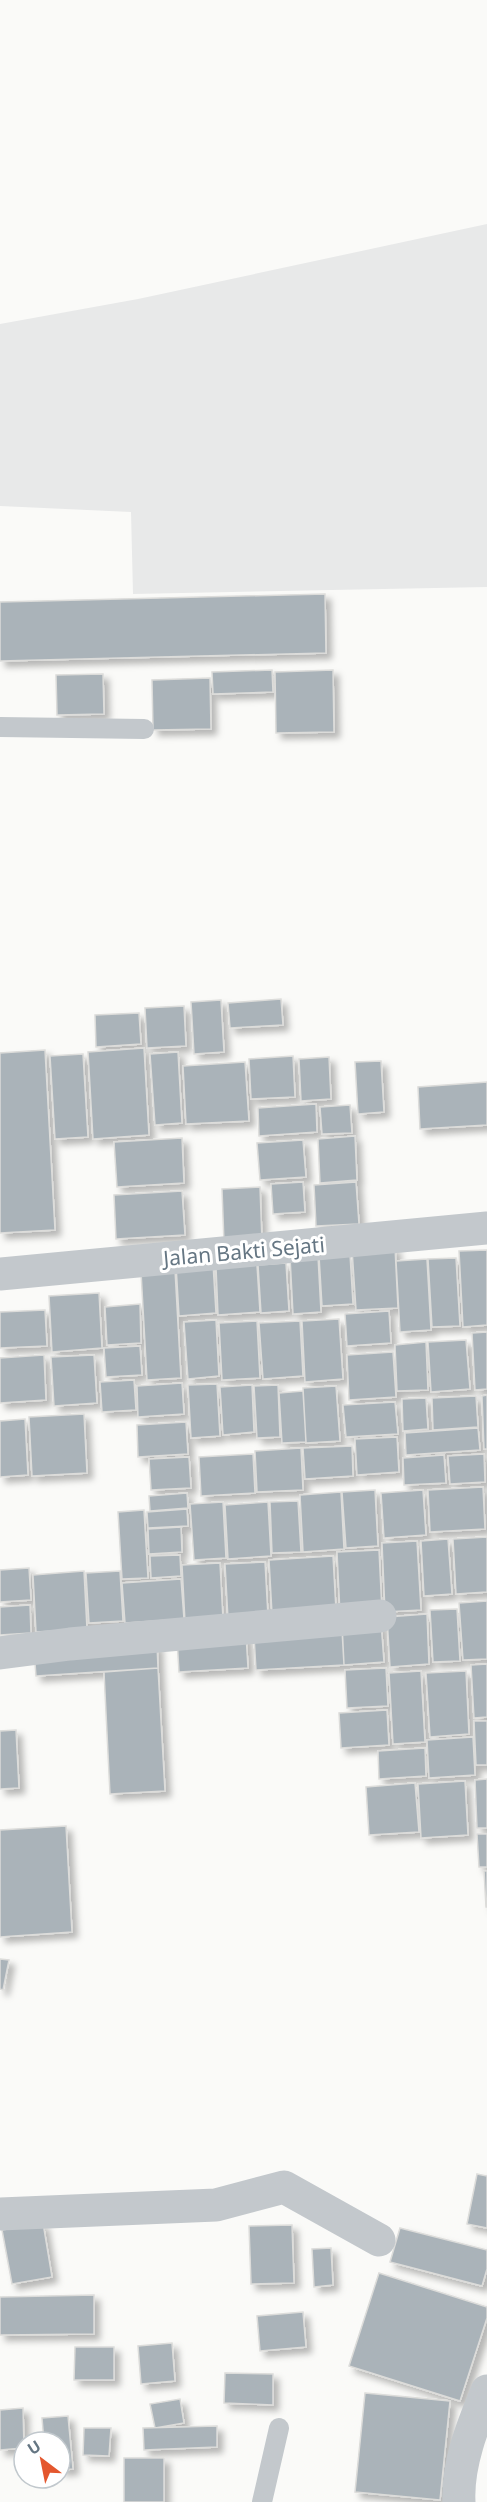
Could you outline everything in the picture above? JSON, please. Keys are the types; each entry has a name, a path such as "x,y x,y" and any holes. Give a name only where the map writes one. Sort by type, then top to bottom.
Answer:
{"street":[{"name":"Jalan Bakti Sejati","path":"0,1274 487,1228"},
{"path":"0,1653 82,1643 380,1616"},
{"path":"0,2214 216,2205 284,2187 379,2240"},
{"path":"459,2502 467,2445 487,2391"}],"lane":[{"path":"0,727 144,729"},
{"path":"262,2502 279,2428"}],"shaded area":[{"path":"487,224 487,587 133,594 131,512 0,506 0,324 138,299"}],"building":[{"path":"325,594 326,653 0,661 0,602"},
{"path":"272,670 273,692 213,694 212,672"},
{"path":"333,670 334,732 276,733 275,672"},
{"path":"103,674 104,714 57,715 56,675"},
{"path":"210,678 211,729 153,730 152,680"},
{"path":"281,999 283,1025 230,1028 228,1003"},
{"path":"221,1000 224,1052 194,1054 191,1002"},
{"path":"184,1006 186,1046 147,1048 145,1008"},
{"path":"139,1013 141,1044 96,1047 95,1015"},
{"path":"144,1048 149,1135 93,1139 88,1052"},
{"path":"45,1050 55,1230 0,1233 0,1053"},
{"path":"178,1052 182,1123 155,1125 150,1054"},
{"path":"83,1054 88,1137 55,1139 50,1056"},
{"path":"293,1056 295,1097 251,1099 249,1059"},
{"path":"329,1057 331,1099 301,1101 299,1059"},
{"path":"381,1061 384,1112 358,1114 355,1062"},
{"path":"245,1062 249,1121 186,1124 183,1066"},
{"path":"487,1082 487,1125 420,1129 418,1087"},
{"path":"316,1104 317,1132 259,1136 258,1108"},
{"path":"350,1105 352,1133 322,1134 320,1107"},
{"path":"355,1136 357,1180 320,1183 318,1139"},
{"path":"182,1138 184,1183 117,1187 114,1142"},
{"path":"303,1140 306,1177 260,1180 257,1143"},
{"path":"303,1182 305,1212 273,1214 271,1184"},
{"path":"356,1182 359,1224 316,1226 314,1185"},
{"path":"260,1187 262,1241 224,1243 222,1189"},
{"path":"182,1191 185,1235 116,1239 114,1195"},
{"path":"395,1247 398,1308 356,1310 352,1249"},
{"path":"487,1250 487,1325 463,1327 459,1251"},
{"path":"350,1254 353,1304 322,1306 319,1256"},
{"path":"318,1256 321,1312 293,1314 290,1257"},
{"path":"456,1258 460,1326 432,1327 428,1259"},
{"path":"427,1259 431,1330 400,1332 396,1261"},
{"path":"213,1263 216,1313 179,1316 176,1265"},
{"path":"286,1263 289,1311 261,1313 258,1265"},
{"path":"257,1265 260,1312 218,1315 216,1267"},
{"path":"175,1270 181,1378 147,1380 141,1272"},
{"path":"99,1293 102,1348 52,1352 49,1296"},
{"path":"140,1304 141,1343 107,1345 105,1307"},
{"path":"45,1310 47,1346 0,1348 0,1312"},
{"path":"389,1311 391,1343 347,1346 345,1314"},
{"path":"339,1319 343,1379 305,1382 302,1321"},
{"path":"216,1320 219,1376 188,1379 184,1322"},
{"path":"257,1321 260,1378 222,1380 219,1323"},
{"path":"300,1321 303,1376 263,1379 259,1323"},
{"path":"487,1332 487,1389 475,1390 472,1333"},
{"path":"466,1340 470,1389 431,1392 428,1342"},
{"path":"426,1342 428,1390 397,1391 395,1345"},
{"path":"140,1346 142,1375 106,1377 104,1348"},
{"path":"393,1352 396,1397 349,1400 347,1355"},
{"path":"44,1355 46,1400 0,1403 0,1358"},
{"path":"94,1355 97,1403 54,1406 51,1357"},
{"path":"134,1380 136,1410 102,1412 100,1382"},
{"path":"182,1383 184,1414 138,1417 137,1386"},
{"path":"217,1384 220,1436 191,1438 188,1385"},
{"path":"252,1385 254,1432 223,1435 220,1387"},
{"path":"278,1385 280,1437 257,1438 254,1386"},
{"path":"336,1386 340,1441 306,1443 303,1388"},
{"path":"303,1391 306,1442 282,1443 279,1393"},
{"path":"487,1395 487,1449 484,1449 482,1396"},
{"path":"476,1396 478,1427 433,1430 432,1398"},
{"path":"426,1398 428,1429 403,1431 402,1399"},
{"path":"395,1402 398,1434 346,1437 343,1405"},
{"path":"84,1414 87,1473 32,1476 29,1417"},
{"path":"25,1419 28,1475 0,1477 0,1421"},
{"path":"186,1422 188,1454 138,1457 137,1425"},
{"path":"478,1428 480,1450 406,1455 405,1433"},
{"path":"397,1437 399,1472 357,1475 355,1439"},
{"path":"352,1446 353,1476 305,1479 303,1448"},
{"path":"301,1448 303,1490 257,1492 255,1451"},
{"path":"253,1454 255,1493 201,1496 199,1457"},
{"path":"484,1454 485,1482 450,1484 448,1456"},
{"path":"444,1455 446,1483 404,1485 403,1458"},
{"path":"189,1457 191,1488 151,1490 149,1459"},
{"path":"483,1487 485,1529 430,1532 428,1490"},
{"path":"375,1490 378,1546 346,1548 342,1492"},
{"path":"423,1490 426,1535 384,1538 381,1493"},
{"path":"341,1492 344,1549 303,1552 300,1495"},
{"path":"187,1493 188,1508 150,1511 149,1496"},
{"path":"298,1501 301,1552 272,1553 270,1502"},
{"path":"223,1502 226,1558 194,1560 190,1504"},
{"path":"268,1502 271,1556 228,1559 225,1505"},
{"path":"187,1509 188,1526 148,1528 147,1512"},
{"path":"144,1510 148,1578 122,1579 118,1512"},
{"path":"181,1527 182,1552 149,1554 148,1529"},
{"path":"487,1537 487,1592 456,1594 453,1539"},
{"path":"448,1539 452,1594 424,1596 421,1541"},
{"path":"417,1541 421,1610 385,1612 382,1543"},
{"path":"379,1550 382,1611 340,1614 337,1552"},
{"path":"180,1555 181,1576 151,1578 150,1556"},
{"path":"333,1556 336,1610 272,1614 269,1560"},
{"path":"265,1562 268,1616 228,1619 225,1564"},
{"path":"220,1563 223,1619 185,1622 182,1565"},
{"path":"29,1568 31,1600 0,1602 0,1570"},
{"path":"84,1571 87,1629 36,1632 33,1575"},
{"path":"120,1571 123,1621 89,1623 86,1573"},
{"path":"181,1579 184,1619 125,1623 122,1583"},
{"path":"487,1601 487,1659 463,1660 459,1603"},
{"path":"30,1605 31,1633 0,1635 0,1607"},
{"path":"457,1609 460,1661 433,1662 430,1610"},
{"path":"427,1614 429,1664 390,1667 387,1617"},
{"path":"381,1622 384,1662 344,1665 342,1624"},
{"path":"342,1630 344,1665 256,1670 254,1636"},
{"path":"246,1634 248,1668 179,1672 177,1639"},
{"path":"157,1644 158,1668 36,1676 34,1651"},
{"path":"487,1664 487,1717 474,1718 471,1665"},
{"path":"158,1668 165,1791 110,1794 104,1672"},
{"path":"386,1668 388,1706 347,1708 345,1670"},
{"path":"421,1671 425,1742 393,1744 389,1673"},
{"path":"466,1671 469,1734 430,1737 426,1673"},
{"path":"387,1710 389,1745 341,1748 339,1713"},
{"path":"474,1721 487,1721 487,1765 476,1765"},
{"path":"16,1730 19,1788 0,1789 0,1731"},
{"path":"473,1737 475,1775 429,1778 427,1740"},
{"path":"425,1748 426,1776 379,1779 378,1751"},
{"path":"487,1779 487,1828 477,1828 475,1780"},
{"path":"465,1781 468,1835 421,1838 418,1784"},
{"path":"415,1783 419,1832 369,1835 366,1787"},
{"path":"66,1826 72,1932 0,1937 0,1830"},
{"path":"477,1834 487,1834 487,1867 479,1867"},
{"path":"484,1871 487,1871 487,1907 486,1907"},
{"path":"0,1959 9,1960 3,1990 0,1989"},
{"path":"477,2174 487,2176 487,2228 467,2224"},
{"path":"43,2223 52,2277 12,2284 2,2230"},
{"path":"292,2225 294,2283 251,2284 249,2226"},
{"path":"400,2228 487,2250 487,2269 482,2286 390,2262"},
{"path":"331,2248 333,2285 314,2287 312,2249"},
{"path":"379,2273 487,2307 487,2318 460,2401 349,2366"},
{"path":"94,2295 94,2334 0,2335 0,2297"},
{"path":"303,2312 306,2347 260,2351 257,2316"},
{"path":"172,2343 175,2381 141,2384 138,2346"},
{"path":"75,2347 114,2347 114,2380 74,2380"},
{"path":"225,2373 273,2374 273,2405 224,2403"},
{"path":"365,2393 450,2401 440,2500 355,2492"},
{"path":"180,2399 184,2423 155,2428 150,2404"},
{"path":"23,2408 24,2430 12,2430 12,2449 0,2450 0,2410"},
{"path":"68,2416 69,2430 43,2430 42,2418"},
{"path":"217,2426 217,2447 144,2450 143,2428"},
{"path":"84,2428 111,2428 109,2456 83,2455"},
{"path":"124,2458 164,2458 164,2502 124,2502"}]}
